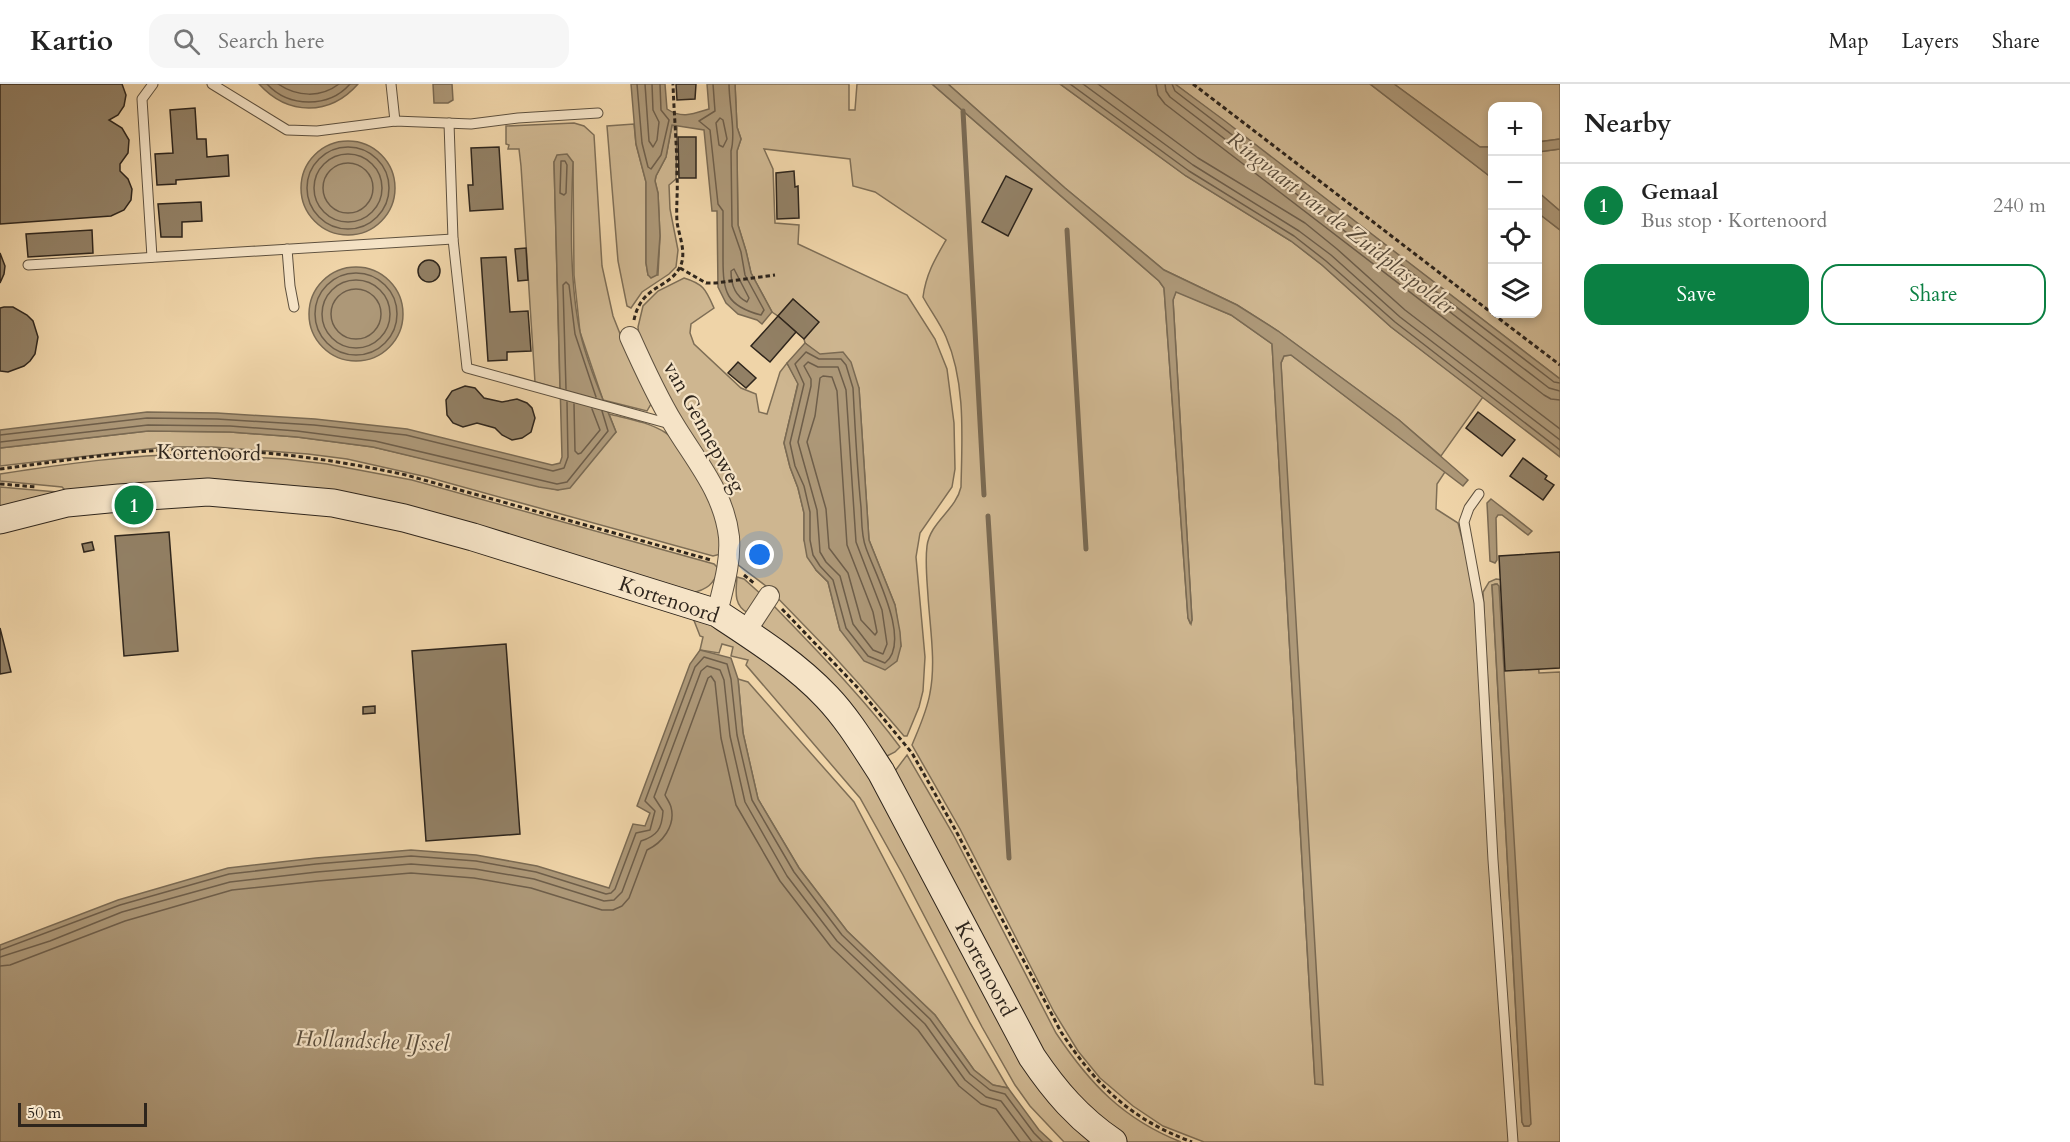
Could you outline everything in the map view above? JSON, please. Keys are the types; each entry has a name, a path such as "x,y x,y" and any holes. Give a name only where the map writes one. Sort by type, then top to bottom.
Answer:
{"street":[{"name":"van Gennepweg","path":"630,337 650,383 674,425 708,476 722,505 729,537 728,565 717,613"},
{"name":"Kortenoord","path":"0,520 66,503 208,492 333,504 404,518 473,537 717,613 746,631 797,669 827,697 855,731 881,772 1032,1057 1053,1088 1076,1112 1113,1142"},
{"path":"746,631 769,596"}],"lane":[{"path":"152,257 142,99 153,84"},
{"path":"212,84 286,130 317,131 395,121 471,124 518,118 598,113"},
{"path":"391,84 395,121"},
{"path":"449,123 453,239 467,368 674,425"},
{"path":"28,265 453,239"},
{"path":"286,249 294,307"},
{"path":"1479,494 1469,508 1464,522 1479,603 1493,860 1513,1142"}],"path":[{"path":"630,337 636,311 648,293 680,268 683,254 677,221 678,178 673,84"},
{"path":"1193,84 1488,309"},
{"path":"680,268 706,283 775,275"},
{"path":"1499,318 1560,365"},
{"name":"Kortenoord","path":"0,469 163,450 302,456 406,475 728,565 746,576 769,596 858,688 907,747 956,831 1061,1032 1080,1061 1096,1080 1127,1107 1153,1125 1192,1142"}],"shaded area":[{"path":"735,84 849,84 849,110 855,110 857,84 932,84 1159,281 1164,288 1190,623 1192,620 1173,300 1176,291 1231,315 1272,344 1315,1084 1281,363 1284,356 1291,355 1445,472 1437,484 1436,509 1458,523 1471,573 1476,604 1509,1142 1204,1142 1163,1126 1133,1106 1100,1078 1078,1051 1054,1012 960,829 912,745 927,706 932,681 933,657 926,571 927,546 933,530 954,503 961,487 961,411 957,373 946,337 923,297 929,274 946,240 875,192 853,186 850,159 764,149 773,169 775,223 799,225 798,244 907,295 935,339 947,369 954,423 955,469 952,487 920,533 916,557 925,657 923,691 907,736 904,736 831,653 766,586 737,564 681,421 640,343 638,327 643,306 658,291 684,278 704,288 714,308 691,324 690,333 694,344 741,388 756,394 759,412 767,414 780,372 787,363 798,383 784,443 804,513 804,540 816,570 828,582 840,630 901,646 895,605 869,540 859,388 805,343 804,339 818,322 793,299 778,316 772,312 751,273 738,225 737,151 741,139 737,127"},
{"path":"948,84 1060,84 1186,176 1291,241 1322,265 1391,327 1483,397 1441,456 1399,420 1278,331 1237,305 1164,270 1065,188"},
{"path":"1175,84 1370,84 1488,175 1488,318 1542,318 1542,216 1560,230 1560,379"},
{"path":"1394,84 1560,84 1560,139 1542,141 1542,102 1488,102 1488,147 1480,147"},
{"path":"574,123 584,126 594,135 602,266 613,316 628,354 651,398 647,411 603,400 580,332 574,275 573,162 554,162 560,389 535,382 521,166 519,149 508,149 509,145 506,144 506,126"},
{"path":"634,124 636,144 646,182 648,275 658,275 660,236 658,193 655,181 666,157 672,125 677,125 676,179 669,185 670,209 678,250 676,267 642,292 631,308 627,306 618,261 607,126"},
{"path":"1560,149 1560,211 1542,195 1542,151"},
{"path":"609,414 653,426 666,433 679,446 700,479 714,508 720,531 721,554 713,556 427,477 347,459 308,454 213,447 166,447 0,466 0,448 148,431 230,432 297,437 373,447 558,490 616,432"},
{"path":"192,454 285,459 327,464 412,480 714,564 719,569 709,586 691,593 507,539 117,485 66,491 62,487 0,481 0,474 48,467 120,458"},
{"path":"0,487 57,492 0,509"},
{"path":"737,577 744,579 763,596 748,613 738,602"},
{"path":"1496,579 1533,584 1539,673 1560,672 1560,1142 1517,1142 1497,860 1483,592 1489,582","holes":["1497,584 1529,1126 1524,1126 1522,1122 1492,585"]},
{"path":"773,605 870,710 900,747 895,752 885,757 756,623"},
{"path":"688,612 759,651 835,721 1097,1142 1064,1142 1030,1106 1015,1085 982,1027 860,798 746,665 748,660 731,656 733,647 722,644 719,653 700,650 703,637 700,636"},
{"path":"738,679 748,682 854,802 970,1023 1008,1088 993,1085 974,1070 935,1015 847,931 799,868 758,799 743,733"},
{"path":"907,755 953,834 1056,1033 1095,1084 1110,1098 1142,1122 1181,1142 1128,1142 1107,1127 1058,1079 892,775"}],"water":[{"path":"259,84 358,84 335,102 309,108 283,102"},
{"path":"433,84 452,84 453,100 448,103 434,103"},
{"path":"631,84 665,84 667,109 683,115 709,109 707,84 735,84 737,127 741,139 737,151 738,225 751,273 772,312 762,324 738,314 726,303 718,287 717,211 712,211 704,130 672,125 666,157 655,181 658,193 660,236 657,275 651,278 648,275 646,182 636,144"},
{"path":"932,84 948,84 1065,188 1164,270 1237,305 1278,331 1399,420 1468,480 1463,486 1291,355 1284,356 1281,363 1323,1085 1315,1084 1272,344 1231,315 1176,292 1173,300 1191,624 1188,618 1164,288 1159,281"},
{"name":"Ringvaart van de Zuidplaspolder","path":"1060,84 1175,84 1225,121 1560,379 1560,457 1391,327 1322,265 1291,241 1186,176"},
{"path":"1370,84 1394,84 1480,147 1488,147 1488,175"},
{"path":"1560,139 1560,149 1542,151 1542,141"},
{"path":"348,141 366,144 381,155 392,170 395,188 392,206 381,221 366,232 348,235 330,232 315,221 304,206 301,188 304,170 315,155 330,144"},
{"path":"567,154 573,162 572,247 576,312 587,357 616,432 570,488 558,490 539,487 373,447 297,437 230,432 148,431 0,448 0,430 147,412 217,413 315,419 407,429 552,465 560,463 562,457 554,162 557,155"},
{"path":"1542,195 1560,211 1560,230 1542,216"},
{"path":"356,267 374,270 389,281 400,296 403,314 400,332 389,347 374,358 356,361 338,358 323,347 312,332 309,314 312,296 323,281 338,270"},
{"path":"805,343 820,354 843,352 851,362 859,388 869,540 895,605 900,632 901,646 897,661 885,670 864,661 840,630 828,582 807,557 804,540 804,513 784,443 798,384 787,363"},
{"path":"1491,499 1532,531 1528,535 1502,515 1498,515 1496,518 1497,560 1495,563 1490,561 1487,503"},
{"path":"1492,585 1499,586 1531,1124 1529,1126 1524,1126 1522,1122"},
{"name":"Hollandsche IJssel","path":"700,650 731,658 738,679 743,733 758,799 799,868 847,931 935,1015 974,1070 993,1085 1008,1088 1039,1130 1052,1142 0,1142 0,945 118,900 228,868 316,858 411,850 476,855 537,866 609,888 633,824 645,826 650,813 637,806 690,664"}],"building":[{"path":"0,84 122,84 126,95 124,106 118,115 109,120 122,128 129,140 128,153 120,164 120,171 128,179 132,189 131,200 124,210 111,216 0,224"},
{"path":"676,84 696,84 695,99 677,100"},
{"path":"195,108 197,139 206,139 207,157 228,155 229,176 176,180 176,184 157,185 155,154 173,153 170,110"},
{"path":"678,137 696,137 696,178 679,178"},
{"path":"499,147 503,209 470,211 468,185 473,185 471,148"},
{"path":"794,171 795,187 798,186 799,218 777,219 776,173"},
{"path":"1006,176 1032,189 1008,236 982,222"},
{"path":"201,202 202,221 182,222 182,237 161,237 158,204"},
{"path":"92,230 93,253 28,257 26,234"},
{"path":"526,248 528,280 518,281 515,249"},
{"path":"0,253 5,266 0,283"},
{"path":"506,257 510,312 528,311 531,351 507,352 507,360 488,361 481,258"},
{"path":"425,260 433,260 440,267 440,275 433,282 425,282 418,275 418,267"},
{"path":"793,299 819,322 804,339 778,316"},
{"path":"13,307 27,315 33,321 38,337 35,354 30,361 8,372 0,371 0,308"},
{"path":"778,316 796,332 770,362 751,346"},
{"path":"738,362 756,378 746,388 728,373"},
{"path":"465,386 475,388 484,398 502,402 517,399 527,403 532,408 535,418 531,432 522,438 512,440 495,428 477,423 463,427 453,423 447,415 446,400 452,391"},
{"path":"1478,412 1515,440 1502,456 1466,428"},
{"path":"1523,458 1547,476 1545,479 1554,485 1543,500 1510,476"},
{"path":"169,532 178,651 124,656 115,536"},
{"path":"92,542 94,550 84,552 82,544"},
{"path":"1560,552 1560,668 1505,671 1499,556"},
{"path":"0,628 11,672 0,674"},
{"path":"506,644 520,834 426,841 412,651"},
{"path":"375,706 375,713 363,714 363,707"}],"waterway":[{"path":"963,111 984,495"},
{"path":"1067,230 1086,549"},
{"path":"988,516 1009,858"}],"place":[{"name":"Gemaal","path":"134,505"}]}
